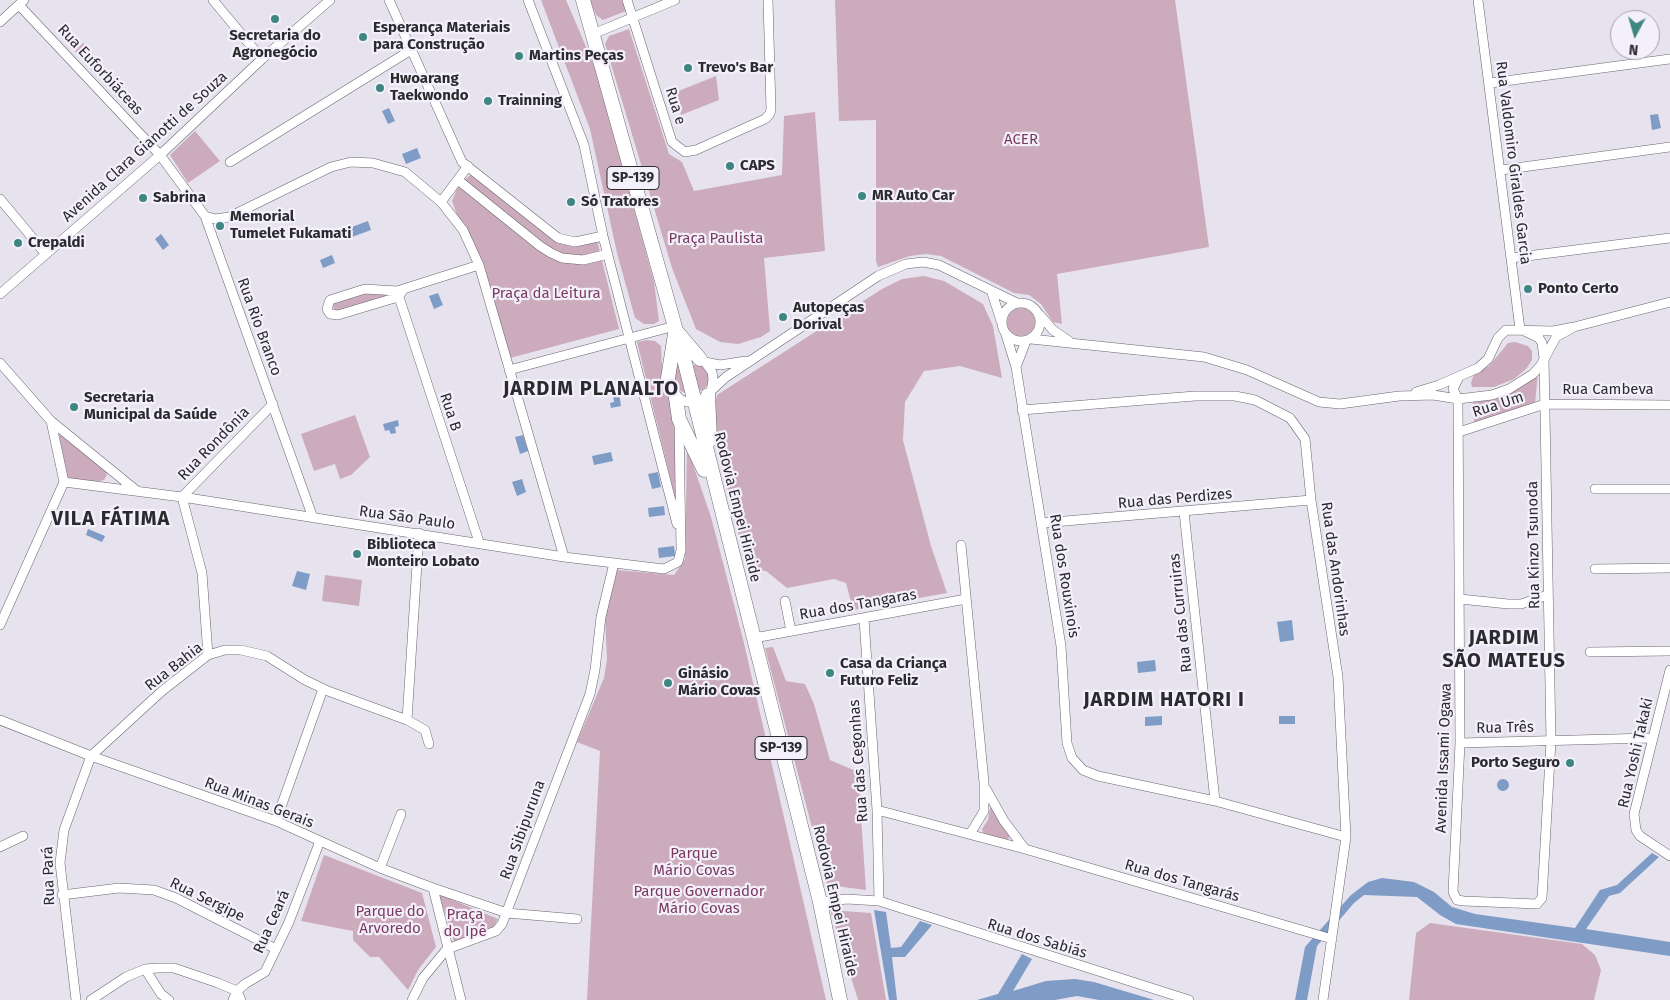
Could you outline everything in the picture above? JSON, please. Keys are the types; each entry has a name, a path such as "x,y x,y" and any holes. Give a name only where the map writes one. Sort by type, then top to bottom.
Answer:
{"main road":[{"name":"Rodovia Empei Hiraide","path":"575,0 592,30"},
{"name":"Rodovia Empei Hiraide","path":"583,0 684,359 693,402 820,902 840,1000"},
{"path":"675,328 703,361"},
{"path":"668,378 675,328"},
{"path":"710,394 708,428 718,498"},
{"path":"676,398 679,419 718,498"}],"street":[{"path":"213,0 262,59"},
{"name":"Avenida Clara Gianotti de Souza","path":"0,294 160,155 262,59 330,0"},
{"path":"389,0 456,152 468,166 558,238 575,242 603,236"},
{"path":"528,0 584,145 603,236 680,539"},
{"name":"Rua e","path":"627,0 672,142 679,150 685,152 696,150 765,119 769,115 771,110 768,0"},
{"path":"592,30 633,18 675,0"},
{"name":"Rua Valdomiro Giraldes Garcia","path":"1478,0 1520,328"},
{"path":"0,22 22,2"},
{"name":"Rua Euforbiáceas","path":"22,2 160,155"},
{"path":"230,162 410,50"},
{"path":"1490,83 1670,59"},
{"path":"1501,170 1670,147"},
{"name":"Rua Rio Branco","path":"160,155 205,216 313,518"},
{"path":"205,216 229,218 331,167 351,162 373,163 405,172 441,202 463,230 479,265 564,557"},
{"path":"441,202 468,166"},
{"path":"458,180 551,253 562,258 583,260 608,254"},
{"path":"0,199 45,253"},
{"path":"1511,258 1670,238"},
{"path":"754,360 728,365 684,359 671,367 668,378 671,392 676,398 693,402 710,394 726,376 754,360 878,276 906,264 923,262 940,265 992,293 1017,303 1028,304 1053,330 1071,342"},
{"path":"400,292 365,289 330,300 327,309 330,314 338,316 479,265"},
{"name":"Rua B","path":"400,292 479,542"},
{"path":"992,293 1006,335 1015,341 1071,342 1204,357 1247,370 1319,402 1345,404 1395,397 1428,395 1458,399 1483,398 1508,389 1533,374 1556,337 1574,327"},
{"path":"1395,397 1431,388 1459,377 1484,364 1498,338 1506,330 1520,328 1553,331 1670,302"},
{"path":"1002,323 1006,310 1017,303"},
{"path":"1028,340 1036,335 1040,323 1036,311"},
{"path":"509,370 629,338 675,328"},
{"path":"1520,328 1539,338 1542,343 1544,358"},
{"name":"Rua dos Rouxinois","path":"1006,335 1016,367 1042,523 1062,652 1067,743 1072,758 1077,765 1089,773 1098,776 1215,801 1346,837"},
{"name":"Rua dos Rouxinois","path":"1016,367 1028,340"},
{"name":"Rua Kinzo Tsunoda","path":"1464,901 1533,904 1540,903 1542,898 1551,741 1544,358"},
{"path":"703,361 713,375 710,394"},
{"path":"0,363 51,421 137,492"},
{"name":"Avenida Issami Ogawa","path":"1459,377 1453,389 1458,399 1460,599 1460,743 1453,890 1457,900 1464,901"},
{"name":"Rua das Andorinhas","path":"1022,410 1219,395 1255,400 1290,418 1299,428 1305,439 1311,500 1338,677 1346,837 1323,1000"},
{"name":"Rua Rondônia","path":"208,655 205,592 182,498 273,404"},
{"name":"Rua Cambeva","path":"1545,404 1670,405"},
{"name":"Rua Um","path":"1459,432 1545,404"},
{"path":"679,419 680,539"},
{"path":"0,625 64,482 51,421"},
{"path":"88,485 107,483 110,476 108,467"},
{"name":"Rua São Paulo","path":"64,482 479,542 564,557 658,569 672,567 680,557 680,539"},
{"path":"1595,489 1670,489"},
{"name":"Rua das Perdizes","path":"1042,523 1311,500"},
{"name":"Rua das Curruiras","path":"1184,512 1215,801"},
{"path":"407,720 419,534"},
{"path":"961,545 984,782 984,811 970,834"},
{"name":"Rua Sibipuruna","path":"447,949 496,931 507,913 593,682 601,617 614,563"},
{"path":"1595,569 1670,568"},
{"path":"1460,599 1521,604 1548,595"},
{"name":"Rua dos Tangaras","path":"754,638 966,599"},
{"path":"785,601 791,631"},
{"name":"Rua das Cegonhas","path":"864,619 876,810 879,901"},
{"name":"Rua Bahia","path":"91,756 162,691 208,655 225,650 254,652 275,660 305,680 407,720 425,730 429,744"},
{"path":"1590,652 1670,650"},
{"name":"Rua Yoshi Takaki","path":"1670,670 1651,738 1636,803 1635,823 1636,830 1645,840 1670,856"},
{"path":"276,821 323,688"},
{"name":"Rua Minas Gerais","path":"0,720 91,756 276,821 380,868 433,888 507,913 577,920"},
{"name":"Rua Três","path":"1460,743 1651,738"},
{"name":"Rua Pará","path":"76,1000 62,895 61,841 68,816 91,756"},
{"path":"984,782 1004,822 1025,849"},
{"name":"Rua dos Tangarás","path":"876,810 1025,849 1332,939"},
{"path":"380,868 401,814"},
{"path":"0,847 23,836"},
{"name":"Rua Ceará","path":"237,991 265,972 289,922 320,841"},
{"name":"Rua Sergipe","path":"62,895 119,888 154,890 182,901 276,949"},
{"path":"433,888 461,1000"},
{"name":"Rua dos Sabiás","path":"820,902 847,899 879,901 954,927 1189,1000"},
{"path":"412,1000 423,978 447,949"},
{"path":"91,1000 126,977 145,969 174,968 237,991 242,1000"},
{"path":"145,969 161,994 169,1000"},
{"path":"233,1000 237,991"}],"green space":[{"path":"541,0 566,0 596,70 654,282 659,321 654,324 644,324 635,318 617,253 590,129"},
{"path":"590,0 628,0 626,11 603,20 596,15"},
{"name":"ACER","path":"835,0 1175,0 1209,247 1057,274 1062,324 1053,322 1041,304 1029,295 1014,293 941,256 926,254 910,256 878,267 876,261 876,120 839,121"},
{"name":"Praça Paulista","path":"629,29 669,154 682,162 694,191 782,175 784,116 815,112 825,251 764,258 770,331 761,337 738,344 720,342 696,329 672,268 605,44 609,36"},
{"path":"83,43 100,62 92,70 75,51"},
{"path":"716,76 719,100 681,115 676,92"},
{"path":"195,131 220,161 188,183 170,155"},
{"name":"Praça da Leitura","path":"473,173 556,241 571,245 597,240 619,329 510,358 483,263 468,231 457,215 452,201 459,184"},
{"path":"924,276 944,281 983,304 993,326 1002,378 960,366 924,371 905,402 903,440 931,546 947,593 853,610 846,583 834,579 787,588 766,571 747,570 712,417 717,395 882,289 902,279"},
{"path":"361,292 385,294 386,298 341,312 335,311 332,303"},
{"path":"1021,308 1031,312 1035,322 1031,332 1021,336 1011,332 1007,322 1011,312"},
{"path":"655,341 661,346 663,385 671,400 675,419 676,501 637,342"},
{"path":"1515,342 1528,346 1532,351 1532,360 1526,369 1514,379 1494,387 1472,387 1471,383 1474,374 1489,366 1508,343"},
{"path":"679,365 685,393 675,388 672,381 676,367"},
{"path":"692,365 702,365 709,373 708,385 702,390 698,391"},
{"path":"1538,372 1535,404 1474,425 1473,401 1494,399 1509,394"},
{"path":"355,415 370,457 351,475 340,479 335,464 314,471 301,434"},
{"path":"58,429 105,467 107,475 104,480 95,482 68,480"},
{"name":"Parque Mário Covas","path":"687,447 711,517 743,639 826,1000 587,1000 600,751 577,742 604,678 607,659 605,617 617,570 674,575 685,559"},
{"path":"325,575 362,580 359,606 322,601"},
{"path":"773,647 786,681 805,684 814,704 830,760 858,772 866,890 827,885 765,648"},
{"path":"990,808 993,808 1010,836 1008,839 999,839 983,833 982,829 988,820"},
{"name":"Parque do Arvoredo","path":"324,855 422,893 436,947 418,970 408,990 379,957 370,957 353,940 353,931 301,921"},
{"name":"Praça do Ipê","path":"439,894 498,919 494,927 454,942"},
{"path":"830,910 871,913 886,1000 858,1000"},
{"path":"1430,923 1582,944 1595,955 1601,970 1594,1000 1409,1000 1416,933"}],"water":[{"path":"389,108 395,121 388,124 382,111"},
{"path":"1658,114 1661,128 1652,130 1650,115"},
{"path":"417,148 421,158 406,164 402,154"},
{"path":"368,221 371,230 352,237 349,228"},
{"path":"161,234 169,245 163,250 155,239"},
{"path":"332,255 335,263 323,268 320,260"},
{"path":"438,293 443,305 434,309 429,296"},
{"path":"619,393 621,406 611,408 610,403 614,402 613,395"},
{"path":"398,420 399,426 395,427 396,433 391,434 389,430 385,431 383,424"},
{"path":"523,435 528,451 520,454 515,437"},
{"path":"611,452 613,461 594,465 592,456"},
{"path":"658,472 661,487 652,489 648,474"},
{"path":"522,479 526,492 517,496 512,482"},
{"path":"664,506 665,515 649,517 648,508"},
{"path":"88,529 105,536 102,542 86,535"},
{"path":"674,546 675,556 659,558 658,548"},
{"path":"297,571 310,574 306,590 292,586"},
{"path":"1292,620 1294,640 1280,642 1277,622"},
{"path":"1155,660 1156,671 1138,673 1137,662"},
{"path":"1162,716 1162,725 1145,726 1145,717"},
{"path":"1279,716 1295,716 1295,724 1279,724"},
{"path":"1501,779 1505,779 1509,785 1505,791 1501,791 1497,787 1497,783"},
{"path":"1652,853 1659,857 1620,893 1609,896 1586,929 1670,942 1670,956 1456,924 1440,915 1417,897 1364,895 1354,903 1317,946 1307,1000 1295,1000 1305,947 1351,895 1368,882 1382,878 1414,882 1434,892 1452,907 1475,914 1575,928 1600,890 1617,885"},
{"path":"874,910 886,912 891,948 901,947 920,921 932,925 905,957 892,957 897,1000 889,1000"},
{"path":"1022,954 1032,959 1013,991 1046,981 1075,979 1094,982 1154,1000 1099,1000 1077,996 1055,1000 977,1000 998,994"}],"place":[{"name":"Secretaria do Agronegócio","path":"275,19"},
{"name":"Esperança Materiais para Construção","path":"363,37"},
{"name":"Martins Peças","path":"519,56"},
{"name":"Trevo's Bar","path":"688,68"},
{"name":"Hwoarang Taekwondo","path":"380,88"},
{"name":"Trainning","path":"488,101"},
{"name":"CAPS","path":"730,166"},
{"name":"MR Auto Car","path":"862,196"},
{"name":"Sabrina","path":"143,198"},
{"name":"Só Tratores","path":"571,202"},
{"name":"Memorial Tumelet Fukamati","path":"220,226"},
{"name":"Crepaldi","path":"18,243"},
{"name":"Ponto Certo","path":"1528,289"},
{"name":"Autopeças Dorival","path":"783,317"},
{"name":"Secretaria Municipal da Saúde","path":"74,407"},
{"name":"Biblioteca Monteiro Lobato","path":"357,554"},
{"name":"Casa da Criança Futuro Feliz","path":"830,673"},
{"name":"Ginásio Mário Covas","path":"668,683"},
{"name":"Porto Seguro","path":"1570,763"}],"district":[{"name":"JARDIM PLANALTO","path":"591,389"},
{"name":"VILA FÁTIMA","path":"111,519"},
{"name":"JARDIM SÃO MATEUS","path":"1504,650"},
{"name":"JARDIM HATORI I","path":"1164,700"}],"park label":[{"name":"Parque Governador Mário Covas","path":"699,900"}]}
